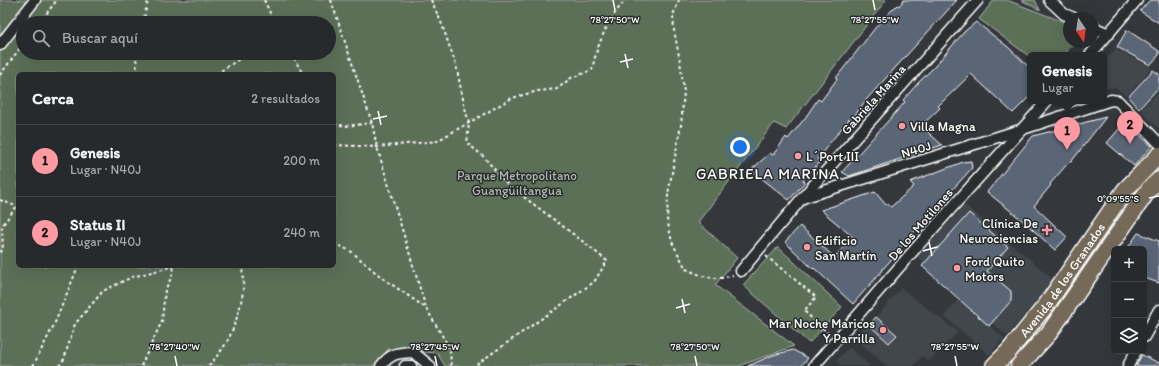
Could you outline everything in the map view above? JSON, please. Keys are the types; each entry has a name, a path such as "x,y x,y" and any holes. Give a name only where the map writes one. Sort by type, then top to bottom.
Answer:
{"main road":[{"name":"Avenida de los Granados","path":"994,366 1009,351 1047,304 1125,190 1159,156"},
{"name":"Avenida de los Granados","path":"1019,366 1049,334 1149,189 1159,180"}],"street":[{"path":"23,16 35,0"},
{"name":"Gabriela Marina","path":"741,272 802,198 978,0"},
{"path":"1049,0 1063,13"},
{"path":"1093,52 1137,0"},
{"path":"0,45 16,24"},
{"path":"1099,30 1109,34"},
{"name":"N40J","path":"1107,101 1111,100 1118,101 1159,143"},
{"name":"De los Motilones","path":"814,366 835,340 1044,104"},
{"name":"N40J","path":"802,198 1099,104"},
{"path":"1147,332 1159,310"},
{"path":"381,366 385,360 396,353 413,352 430,366"},
{"path":"1128,366 1134,354"},
{"path":"405,366 411,366"}],"path":[{"path":"44,16 57,0"},
{"path":"144,16 148,0"},
{"path":"264,0 271,16"},
{"path":"331,0 372,123 377,147 426,308 450,349 451,366"},
{"path":"431,0 441,22 456,65 469,123 467,143 483,156 508,185 582,240 607,261 594,282 474,366"},
{"path":"336,145 377,147 438,141 512,98 538,91 557,89 571,78 592,70 596,51 617,9 626,0"},
{"path":"680,0 673,15 684,92 681,125 668,194 667,219 672,242 686,270 707,278 725,278 741,272"},
{"path":"0,75 16,53"},
{"path":"136,60 137,72"},
{"path":"219,72 238,60"},
{"path":"295,60 302,72"},
{"path":"336,124 346,126 372,123"},
{"path":"0,200 16,207"},
{"path":"0,252 3,250 2,226 16,208"},
{"path":"336,243 352,252 381,277 426,308"},
{"path":"771,260 816,297 804,311 835,340"},
{"path":"33,366 54,325 77,268"},
{"path":"59,366 64,359 75,324 103,291 132,277 166,268"},
{"path":"140,366 162,321 165,290 172,276 174,268"},
{"path":"210,366 229,339 244,296 241,268"}],"shaded area":[{"path":"1116,49 1152,68 1127,96 1114,87 1107,89 1107,57"},
{"path":"1159,91 1159,129 1140,111"},
{"path":"965,205 1054,280 1007,336 917,257"},
{"path":"901,288 958,332 929,361 922,356 914,366 887,366 854,338 867,324 889,343 896,335 876,317"},
{"path":"959,299 1004,338 989,355 944,316"},
{"path":"849,347 870,366 842,366 836,361"}],"green space":[{"name":"Parque Metropolitano Guangüiltangua","path":"0,0 886,0 786,129 774,123 698,222 737,258 715,285 794,346 739,366 445,366 437,353 388,349 377,366 0,366"},
{"path":"994,0 1007,0 1063,22 1063,48 1070,48 1067,52 1027,52 1027,55 979,19"},
{"path":"1021,0 1035,0 1040,10"},
{"path":"778,247 842,307 809,343 743,285"}],"building":[{"path":"904,0 957,0 865,101 851,121 849,119 817,159 820,162 803,180 805,182 789,200 751,170 770,153 773,155 786,137 788,139 818,99 821,101 837,79 836,78 879,23"},
{"path":"1150,0 1159,0 1159,23 1140,11"},
{"path":"976,22 1008,47 1027,65 1027,99 1013,113 971,74 938,106 940,108 921,126 942,145 849,176 842,172 905,102 903,100 964,32"},
{"path":"1127,30 1159,51 1159,55 1150,65 1117,47"},
{"path":"1153,70 1159,74 1159,87 1139,109 1128,97"},
{"path":"1106,117 1071,162 1069,162 1050,184 1051,185 1034,206 1067,237 1055,250 1022,220 987,192 1033,136"},
{"path":"1125,122 1152,146 1134,166 1107,143"},
{"path":"971,161 972,168 898,250 899,251 853,304 785,242 800,226 833,256 835,256 854,238 821,210 875,192 886,205 887,203 891,207 914,186 910,182 963,162"},
{"name":"Ford Quito Motors","path":"969,213 1008,247 987,271 1011,291 1011,301 989,326 922,266"},
{"path":"1138,233 1159,241 1159,283 1147,279 1147,246 1129,246"},
{"name":"Mar Noche Maricos Y Parrilla","path":"876,317 897,335 889,343 869,325"},
{"path":"793,350 808,358 801,366 748,366 773,355"},
{"path":"1142,355 1159,363 1159,366 1136,366"}],"place":[{"name":"Villa Magna","path":"902,126"},
{"name":"Status II","path":"1130,144"},
{"name":"Genesis","path":"1067,150"},
{"name":"L´Port III","path":"798,156"},
{"name":"Clínica De Neurociencias","path":"1047,230"},
{"name":"Edificio San Martín","path":"807,247"},
{"name":"Ford Quito Motors","path":"957,268"},
{"name":"Mar Noche Maricos Y Parrilla","path":"883,330"}],"district":[{"name":"GABRIELA MARINA","path":"768,174"}]}
